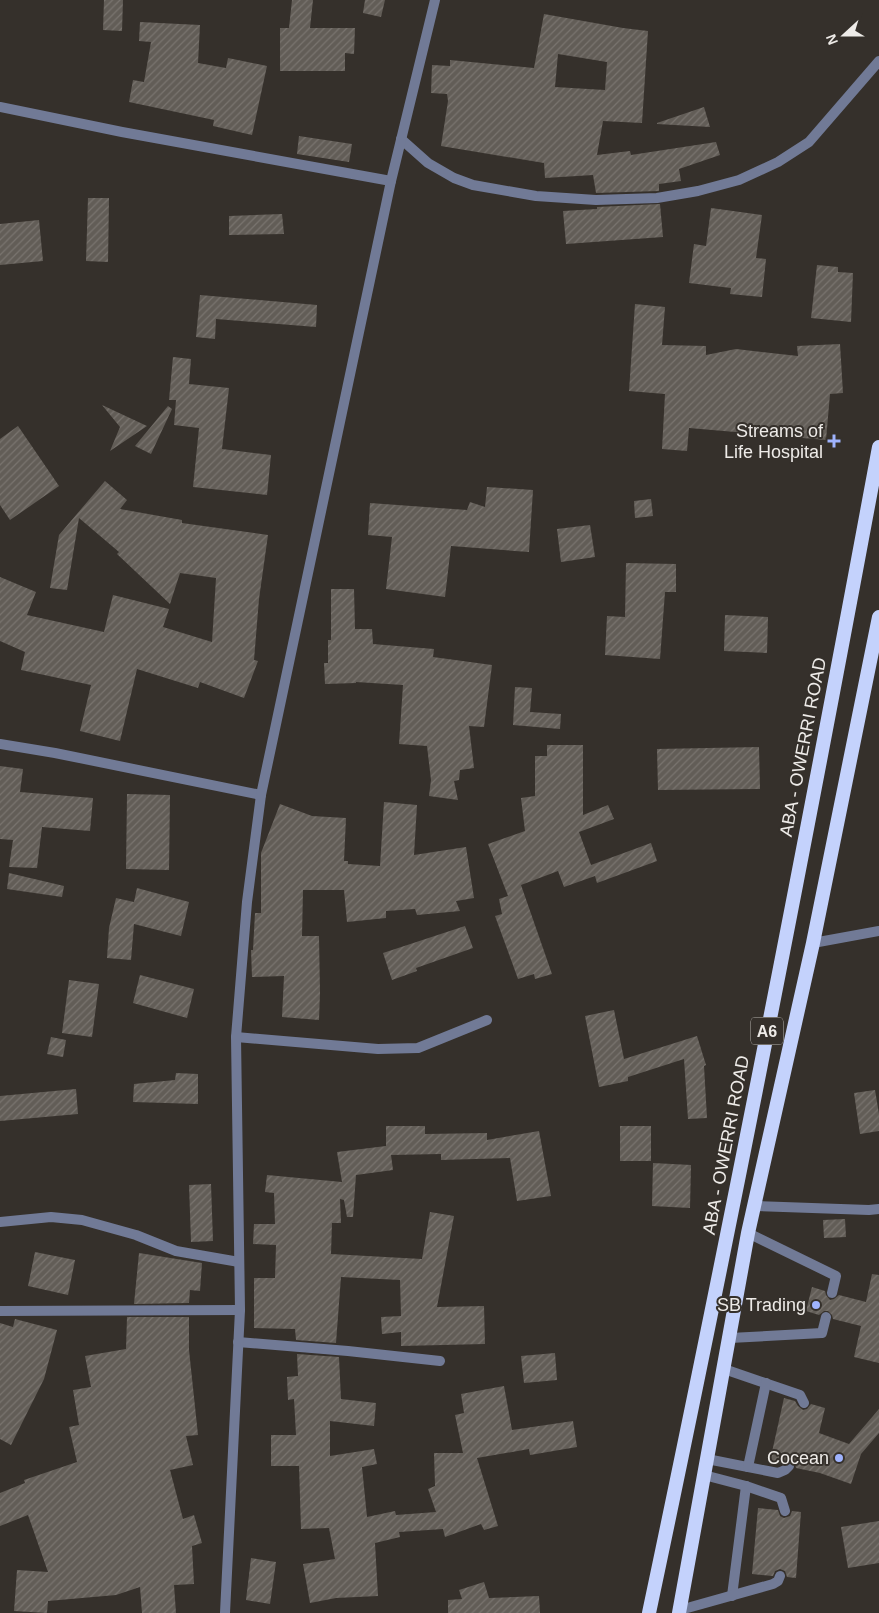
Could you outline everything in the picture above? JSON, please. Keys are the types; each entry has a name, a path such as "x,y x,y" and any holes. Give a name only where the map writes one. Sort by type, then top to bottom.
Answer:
{"highway":[{"name":"ABA - OWERRI ROAD","path":"650,1613 715,1300 879,447"},
{"name":"A6","path":"679,1611 748,1233 813,943 879,617"}],"street":[{"path":"224,1613 240,1310 236,1037 247,902 261,795 392,181 435,0"},
{"path":"402,139 428,163 454,178 473,185 536,196 596,200 657,198 698,191 739,180 778,162 809,142 879,61"},
{"path":"0,107 122,132 392,181"},
{"path":"0,744 55,753 261,795"},
{"path":"813,943 879,931"},
{"path":"236,1037 378,1049 418,1048 487,1020"},
{"path":"754,1206 879,1209"},
{"path":"0,1222 51,1217 82,1220 136,1235 176,1251 239,1262"},
{"path":"748,1233 836,1276 832,1293"},
{"path":"0,1311 240,1310"},
{"path":"730,1338 822,1333 826,1317"},
{"path":"238,1342 440,1361"},
{"path":"724,1368 800,1395 804,1403"},
{"path":"748,1467 766,1383"},
{"path":"707,1459 778,1474 789,1466"},
{"path":"704,1475 781,1498 785,1511"},
{"path":"732,1596 746,1486"},
{"path":"679,1611 773,1584 778,1581 780,1576"}],"building":[{"path":"104,0 123,0 122,31 103,30"},
{"path":"292,0 313,0 310,28 355,28 354,54 345,53 345,71 280,71 280,28 289,28"},
{"path":"365,0 385,0 381,17 363,13"},
{"path":"544,14 648,31 642,123 603,121 597,155 630,151 631,155 716,142 720,155 679,169 681,181 659,184 659,191 596,193 593,175 545,178 544,163 441,146 448,101 447,94 431,93 432,65 450,66 450,60 534,68","holes":["558,54 607,62 605,90 555,87"]},
{"path":"140,22 200,25 198,63 226,68 228,58 267,66 252,135 213,126 214,120 129,102 133,80 144,82 151,42 139,41"},
{"path":"704,107 710,127 657,124 657,123"},
{"path":"299,136 352,144 349,162 297,154"},
{"path":"88,198 109,198 108,262 86,261"},
{"path":"660,204 663,237 566,244 563,211 597,209 597,207"},
{"path":"711,208 762,215 756,258 766,259 762,297 730,294 731,288 689,283 694,244 706,246"},
{"path":"282,214 284,234 229,235 229,216"},
{"path":"39,220 43,261 0,265 0,224"},
{"path":"817,265 838,267 838,272 853,273 851,322 811,318"},
{"path":"200,295 317,305 316,327 216,319 215,339 196,337"},
{"path":"635,304 665,307 662,345 706,346 706,355 736,349 798,356 797,346 840,344 843,393 830,394 826,440 689,428 687,451 662,449 665,394 629,391"},
{"path":"173,357 191,359 189,384 229,388 222,449 271,455 267,495 193,487 199,428 174,425 176,400 169,400"},
{"path":"102,405 147,426 110,451 120,427"},
{"path":"168,406 172,409 151,454 135,446"},
{"path":"18,426 59,486 10,520 0,505 0,439"},
{"path":"105,481 127,500 120,509 182,520 182,523 268,535 259,599 254,660 258,661 244,698 200,682 198,688 137,669 120,741 80,731 91,685 21,670 25,652 0,641 0,577 36,592 27,615 104,632 113,595 169,609 163,627 212,642 216,578 180,573 170,604 117,554 119,552 79,518 67,590 50,588 59,535"},
{"path":"487,487 533,490 529,552 451,546 445,597 386,589 392,537 368,535 370,503 467,510 470,502 485,507"},
{"path":"651,499 653,516 635,518 634,501"},
{"path":"590,525 595,557 561,562 557,529"},
{"path":"626,563 676,564 676,592 665,592 660,659 605,655 607,616 625,617"},
{"path":"331,589 354,589 355,629 372,629 373,644 434,649 433,657 492,665 484,727 469,726 474,768 460,770 459,780 454,781 458,800 429,796 431,780 427,746 399,744 403,685 356,682 325,684 324,663 328,663 328,640 331,640"},
{"path":"725,615 768,617 767,653 724,651"},
{"path":"515,687 532,688 530,712 561,714 560,729 513,725"},
{"path":"547,745 583,745 583,815 608,805 614,819 579,832 591,865 651,843 657,861 597,883 595,876 564,887 558,871 521,885 552,974 535,979 534,974 518,979 495,916 502,914 499,899 508,896 488,844 525,831 521,798 535,796 535,756 547,756"},
{"path":"759,747 760,789 658,790 657,749"},
{"path":"0,766 23,769 20,792 93,798 90,831 42,827 37,868 9,867 13,840 0,839"},
{"path":"127,794 170,795 169,870 126,869"},
{"path":"384,802 417,805 414,855 466,847 474,898 456,901 460,911 417,915 415,909 386,911 386,918 347,922 344,890 303,890 302,936 319,936 319,1020 282,1017 284,976 252,977 251,950 253,950 255,913 261,913 261,853 280,804 312,816 346,818 344,861 348,861 348,864 380,866"},
{"path":"9,873 64,886 62,897 7,889"},
{"path":"137,888 189,902 181,936 134,924 131,960 107,958 109,928 116,898 134,902"},
{"path":"465,926 473,948 416,968 417,971 392,980 383,953"},
{"path":"140,975 194,989 187,1018 133,1003"},
{"path":"69,980 99,984 92,1037 62,1033"},
{"path":"614,1010 624,1059 697,1036 706,1065 704,1066 707,1118 688,1119 684,1059 628,1077 628,1081 599,1087 585,1016"},
{"path":"51,1037 66,1040 63,1057 47,1054"},
{"path":"176,1073 198,1074 198,1104 133,1102 134,1084 175,1080"},
{"path":"76,1089 78,1114 0,1121 0,1096"},
{"path":"875,1090 879,1114 879,1131 860,1134 854,1093"},
{"path":"386,1126 425,1126 425,1134 487,1133 487,1140 539,1131 551,1196 517,1201 510,1158 441,1160 441,1154 391,1155 393,1170 356,1175 353,1217 347,1217 344,1200 340,1199 341,1223 332,1223 331,1254 422,1259 430,1212 454,1216 437,1307 484,1306 485,1344 401,1346 401,1332 382,1334 381,1317 401,1316 400,1280 341,1277 336,1343 296,1340 295,1329 254,1328 254,1278 275,1278 276,1245 253,1244 254,1224 275,1224 274,1193 265,1192 267,1175 342,1182 337,1152 386,1146"},
{"path":"620,1126 651,1126 651,1161 620,1161"},
{"path":"653,1163 691,1165 690,1208 652,1206"},
{"path":"211,1184 213,1241 191,1242 189,1185"},
{"path":"845,1219 846,1237 824,1238 823,1220"},
{"path":"35,1252 75,1260 68,1295 28,1286"},
{"path":"139,1253 202,1263 200,1291 190,1290 189,1303 134,1304"},
{"path":"872,1274 879,1275 879,1363 854,1357 861,1326 833,1319 828,1311 824,1311 819,1315 806,1311 812,1287 825,1291 830,1300 839,1295 866,1302"},
{"path":"127,1317 189,1317 189,1350 198,1435 186,1436 193,1465 170,1470 183,1519 194,1515 202,1543 192,1546 194,1584 174,1585 176,1613 142,1613 140,1587 116,1595 48,1601 47,1613 14,1611 17,1570 48,1572 28,1515 0,1526 0,1493 25,1483 24,1480 77,1462 69,1427 79,1425 73,1390 91,1387 85,1356 126,1349"},
{"path":"15,1319 57,1330 44,1379 11,1445 0,1439 0,1323 13,1327"},
{"path":"555,1353 557,1380 524,1383 521,1356"},
{"path":"297,1354 339,1357 341,1399 376,1403 374,1426 330,1421 330,1456 374,1449 377,1464 362,1467 367,1517 395,1511 396,1515 436,1512 428,1489 435,1486 434,1453 463,1453 455,1415 464,1413 461,1394 504,1386 512,1430 573,1421 577,1447 530,1455 529,1449 477,1458 498,1526 484,1530 481,1524 445,1537 443,1529 399,1532 400,1537 375,1543 378,1596 336,1598 310,1603 303,1564 335,1559 329,1528 301,1529 299,1466 271,1466 271,1435 296,1435 294,1399 288,1400 287,1377 298,1376"},
{"path":"784,1398 795,1401 803,1410 807,1409 811,1404 825,1408 819,1433 849,1444 879,1409 879,1433 861,1454 851,1484 820,1473 796,1468 791,1460 781,1464 770,1461"},
{"path":"758,1508 778,1510 780,1516 784,1518 790,1516 792,1511 801,1512 796,1578 787,1577 785,1571 780,1569 775,1571 773,1576 752,1574"},
{"path":"879,1521 879,1563 848,1568 841,1527"},
{"path":"251,1558 276,1562 270,1604 246,1600"},
{"path":"484,1582 489,1598 539,1596 540,1613 448,1613 448,1600 462,1599 459,1590"}],"place":[{"name":"Streams of Life Hospital","path":"834,441"},
{"name":"SB Trading","path":"816,1305"},
{"name":"Cocean","path":"839,1458"}]}
